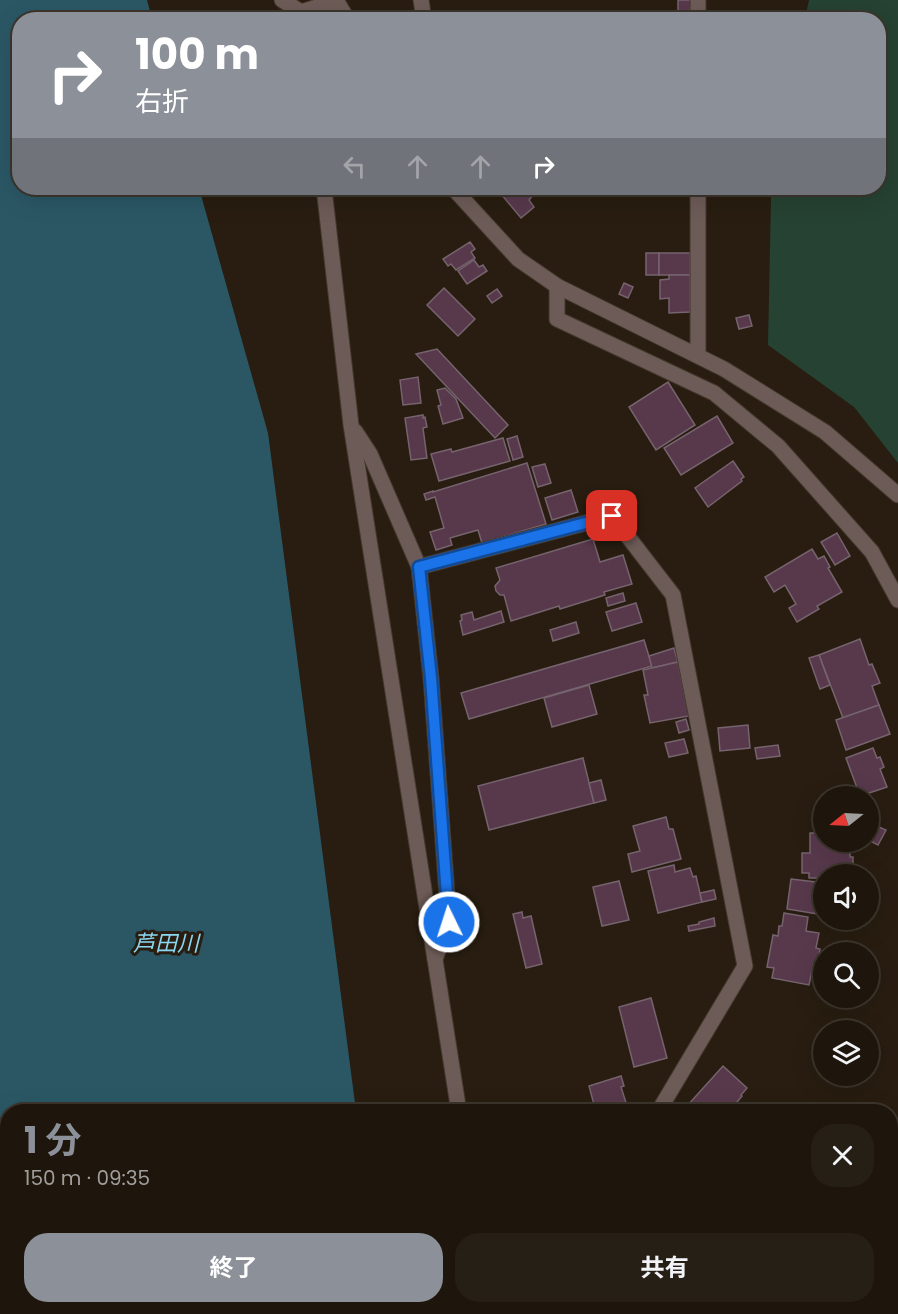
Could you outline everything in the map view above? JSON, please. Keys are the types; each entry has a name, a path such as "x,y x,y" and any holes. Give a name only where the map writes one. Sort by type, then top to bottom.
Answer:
{"street":[{"path":"282,0 301,12 336,0"},
{"path":"325,195 351,425 458,1104"},
{"path":"459,195 518,259 557,286 724,369 825,432 898,495"},
{"path":"698,195 698,356"},
{"path":"557,286 557,319 714,393 778,446 872,552 898,600"},
{"path":"351,425 370,454 419,567 431,678 449,922 435,959"},
{"path":"419,567 612,516 673,595 745,966 663,1104"}],"green space":[{"path":"809,0 898,0 898,463 854,407 768,345 772,195 886,195 886,12 806,12"}],"water":[{"name":"芦田川","path":"0,0 147,0 150,12 12,12 12,195 201,195 268,433 355,1104 0,1104"}],"building":[{"path":"678,0 691,0 690,12 678,12"},
{"path":"502,195 532,196 529,200 534,207 521,218"},
{"path":"470,242 475,249 471,252 475,258 456,270 451,264 448,266 443,259"},
{"path":"646,253 659,253 659,275 646,275"},
{"path":"659,253 690,253 690,275 659,275"},
{"path":"474,260 479,267 483,265 487,271 467,284 458,271"},
{"path":"669,275 690,275 690,312 669,313 669,298 660,299 660,280 669,279"},
{"path":"624,283 633,287 628,298 619,294"},
{"path":"444,288 475,319 458,336 427,305"},
{"path":"497,289 502,296 492,303 487,296"},
{"path":"749,315 752,326 739,329 736,318"},
{"path":"437,349 508,425 495,438 416,354"},
{"path":"418,377 421,403 403,405 400,380"},
{"path":"668,382 695,425 656,450 629,407"},
{"path":"445,388 456,399 463,418 443,424 437,390"},
{"path":"423,415 427,427 423,428 427,458 411,460 405,418"},
{"path":"717,416 733,443 681,475 664,448"},
{"path":"517,436 523,457 513,460 507,439"},
{"path":"503,438 510,461 439,481 431,454 451,449 452,452"},
{"path":"733,461 744,477 742,481 708,507 695,488"},
{"path":"527,463 546,524 482,543 478,530 450,538 452,545 436,550 430,532 444,528 435,497 426,500 424,494"},
{"path":"545,464 551,483 538,487 532,467"},
{"path":"571,490 578,512 552,520 545,498"},
{"path":"837,533 850,556 835,565 821,542"},
{"path":"593,539 600,562 623,555 632,584 560,609 559,606 511,621 504,595 496,591 495,586 500,580 496,568"},
{"path":"812,549 818,559 824,556 842,592 817,606 819,609 797,622 789,608 796,604 785,585 774,592 765,577"},
{"path":"623,593 625,601 608,606 606,598"},
{"path":"636,603 642,622 612,631 606,612"},
{"path":"501,611 504,622 463,635 461,615 472,612 474,620"},
{"path":"576,622 579,633 553,641 550,630"},
{"path":"860,639 869,665 872,664 880,683 872,686 879,705 843,718 819,655"},
{"path":"644,640 652,666 469,719 461,693"},
{"path":"674,648 678,662 652,668 649,656"},
{"path":"819,655 830,685 820,689 809,658"},
{"path":"678,662 689,716 650,723 644,695 648,695 643,670"},
{"path":"589,685 597,714 552,727 544,698"},
{"path":"879,705 890,734 846,750 836,720"},
{"path":"686,719 689,730 679,733 676,722"},
{"path":"748,725 750,748 720,751 718,728"},
{"path":"684,739 688,753 669,757 665,743"},
{"path":"778,745 780,756 757,759 755,748"},
{"path":"873,748 884,767 880,769 887,787 879,790 879,786 856,786 846,758"},
{"path":"583,758 594,803 489,830 478,786"},
{"path":"601,780 606,800 594,803 589,783"},
{"path":"666,817 669,829 673,829 681,859 632,872 628,854 640,851 633,826"},
{"path":"879,827 886,830 879,843"},
{"path":"810,833 813,833 813,852 850,852 853,864 813,864 813,878 809,878 809,873 802,873 802,853 810,853"},
{"path":"674,865 675,872 690,868 693,877 696,876 702,902 658,913 648,871"},
{"path":"791,879 813,882 813,913 787,909"},
{"path":"619,881 629,920 602,926 593,887"},
{"path":"714,890 716,899 702,902 700,893"},
{"path":"522,912 523,918 531,916 542,964 526,968 513,914"},
{"path":"784,913 808,917 806,931 819,933 817,942 813,942 813,966 809,985 772,978 774,968 767,967 773,935 778,936 779,926 782,926"},
{"path":"714,918 715,926 689,931 688,926"},
{"path":"651,998 667,1058 634,1067 619,1007"},
{"path":"723,1066 747,1088 736,1104 689,1104"},
{"path":"621,1076 624,1086 621,1087 626,1104 594,1104 589,1086"}],"route":[{"path":"449,922 431,678 419,567 612,516"}]}
